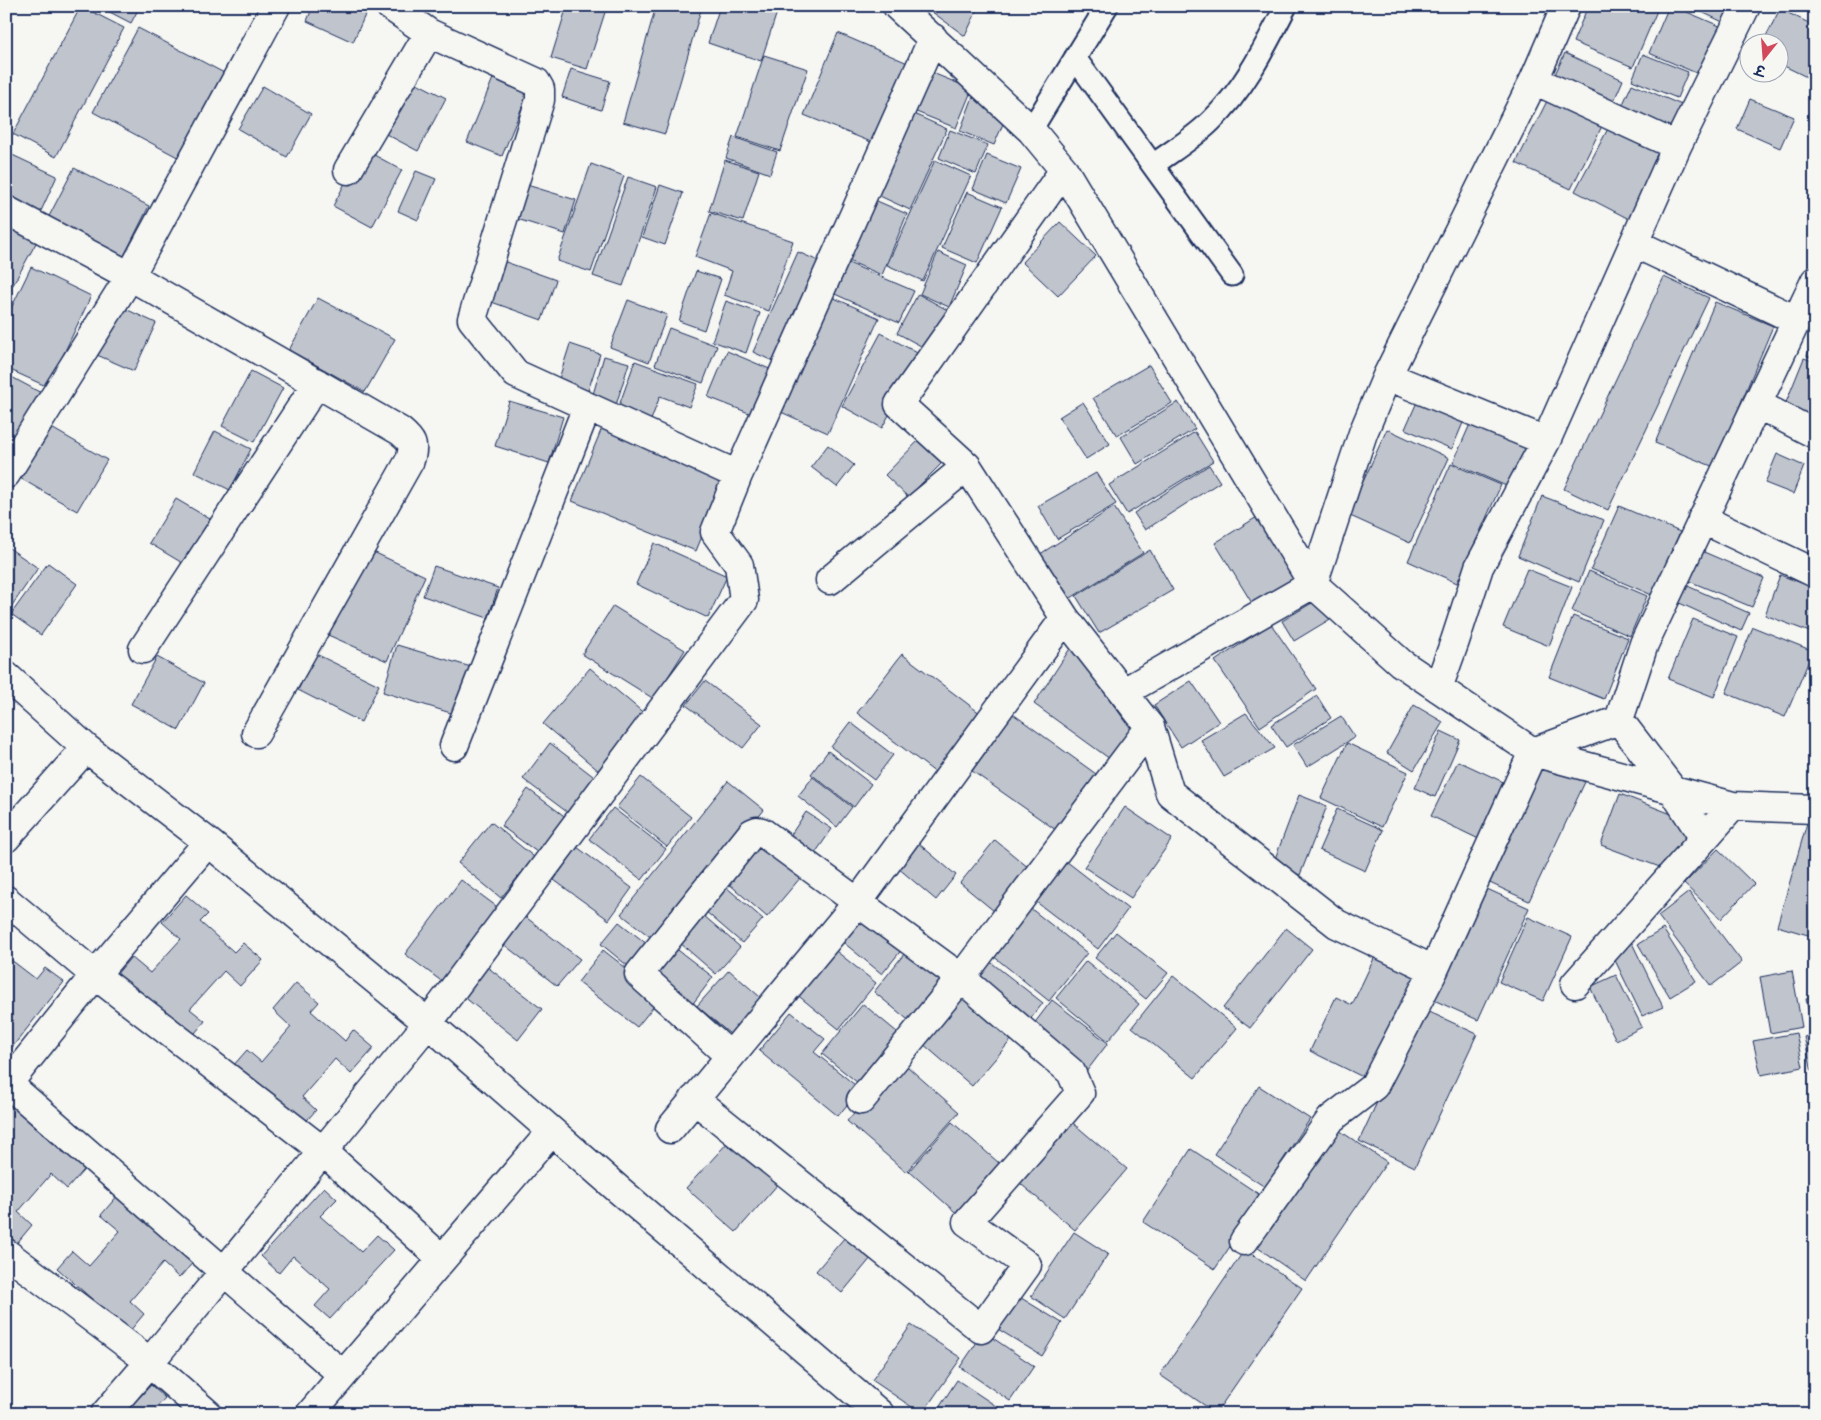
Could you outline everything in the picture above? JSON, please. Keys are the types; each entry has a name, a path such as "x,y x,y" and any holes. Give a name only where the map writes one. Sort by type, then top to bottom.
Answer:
{"street":[{"path":"6,474 130,276 276,6"},
{"path":"390,6 428,33 536,82 540,89 540,100 472,319 516,374 738,475"},
{"path":"897,6 1031,130 1064,170 1313,584 1400,663 1533,752 1733,806 1815,809"},
{"path":"1124,692 1313,584 1363,433 1387,376 1534,80 1566,6"},
{"path":"1438,688 1479,567 1546,441 1678,146 1746,6"},
{"path":"348,170 428,33"},
{"path":"105,1414 428,1024 744,600 739,565 715,532 738,475 933,38"},
{"path":"1534,80 1678,146"},
{"path":"1064,170 898,404 967,466 1065,618 1150,728 1170,793 1337,924 1434,970"},
{"path":"6,210 130,276 400,431 410,439 413,449 405,469 256,733"},
{"path":"1634,243 1796,320"},
{"path":"1619,720 1644,644 1815,281"},
{"path":"1387,376 1546,441"},
{"path":"143,649 317,383"},
{"path":"1756,404 1815,434"},
{"path":"454,746 588,407"},
{"path":"830,580 967,466"},
{"path":"1702,519 1815,573"},
{"path":"670,1128 858,902 1065,618"},
{"path":"6,676 86,748 208,842 428,1024 880,1414"},
{"path":"1244,1241 1331,1118 1374,1086 1434,970 1533,752 1619,720"},
{"path":"1619,720 1672,789 1704,838"},
{"path":"861,1100 961,978 1150,728"},
{"path":"6,838 86,748"},
{"path":"1575,984 1733,806"},
{"path":"694,1099 981,1329 1027,1265 967,1222 1080,1093 1071,1072 961,978 762,832 757,831 752,834 639,974 730,1056"},
{"path":"208,842 7,1084 344,1375"},
{"path":"6,900 96,975 323,1151 442,1259"},
{"path":"310,1414 551,1132"},
{"path":"6,1253 149,1363 208,1414"}],"lane":[{"path":"1031,130 1107,6"},
{"path":"1153,165 1211,122 1237,92 1261,54 1286,6"},
{"path":"1075,58 1232,274"}],"building":[{"path":"81,6 124,28 56,157 13,134"},
{"path":"98,6 140,6 131,23"},
{"path":"313,6 369,6 353,42 307,21"},
{"path":"567,6 607,6 587,69 551,58"},
{"path":"656,6 702,6 665,134 623,122"},
{"path":"720,6 779,6 761,61 708,43"},
{"path":"924,6 979,6 965,36"},
{"path":"1588,6 1659,6 1633,67 1573,42"},
{"path":"1669,6 1722,27 1701,75 1649,53"},
{"path":"1689,6 1733,6 1725,23"},
{"path":"1780,9 1815,26 1815,81 1788,68 1788,32 1768,32"},
{"path":"138,28 230,76 185,161 93,112"},
{"path":"838,33 917,67 881,146 804,115"},
{"path":"1565,53 1623,80 1609,112 1550,85"},
{"path":"1643,54 1688,72 1677,98 1632,80"},
{"path":"764,55 808,69 780,151 737,137"},
{"path":"571,69 610,81 601,110 562,97"},
{"path":"496,71 531,85 502,156 467,142"},
{"path":"930,72 972,89 956,128 914,111"},
{"path":"413,81 446,98 418,151 384,133"},
{"path":"1632,84 1684,106 1670,137 1618,115"},
{"path":"263,86 311,114 287,157 238,129"},
{"path":"973,97 1008,112 994,145 960,131"},
{"path":"1549,97 1603,124 1571,189 1516,163"},
{"path":"1750,99 1794,117 1780,148 1737,129"},
{"path":"907,111 947,129 910,210 869,191"},
{"path":"1611,123 1667,152 1631,220 1575,191"},
{"path":"950,130 988,145 976,174 939,158"},
{"path":"733,137 777,152 770,174 726,158"},
{"path":"363,149 402,170 372,227 333,206"},
{"path":"6,152 57,176 36,222 6,208"},
{"path":"987,155 1021,169 1006,203 973,189"},
{"path":"725,160 759,171 743,221 709,211"},
{"path":"935,160 971,176 923,281 887,265"},
{"path":"591,164 624,176 591,272 557,261"},
{"path":"74,168 149,206 121,262 45,224"},
{"path":"416,171 436,179 418,220 398,211"},
{"path":"628,177 657,187 623,286 593,276"},
{"path":"527,185 576,200 565,234 517,219"},
{"path":"660,185 683,193 665,245 642,237"},
{"path":"967,192 1002,207 977,263 942,248"},
{"path":"870,198 907,214 882,275 844,259"},
{"path":"711,213 793,241 769,311 724,295 732,271 695,257"},
{"path":"6,214 42,232 13,285 6,282"},
{"path":"1060,222 1096,256 1058,296 1022,262"},
{"path":"798,252 823,263 777,363 753,352"},
{"path":"938,252 967,265 949,307 920,294"},
{"path":"839,259 914,291 899,323 826,290"},
{"path":"500,260 556,280 542,320 486,300"},
{"path":"31,267 91,296 48,387 6,368 6,319"},
{"path":"696,271 721,279 704,330 679,321"},
{"path":"1664,277 1709,298 1608,510 1564,489"},
{"path":"823,293 879,318 828,433 772,408"},
{"path":"918,294 953,313 932,352 897,333"},
{"path":"318,298 395,339 365,392 289,350"},
{"path":"628,300 667,315 649,362 610,347"},
{"path":"726,301 760,313 746,353 712,341"},
{"path":"1715,302 1773,326 1714,467 1655,443"},
{"path":"119,306 156,323 134,371 97,355"},
{"path":"669,328 717,346 703,383 655,365"},
{"path":"881,333 921,355 882,428 842,406"},
{"path":"1815,335 1815,359 1807,356"},
{"path":"570,344 600,354 587,394 557,385"},
{"path":"727,351 772,370 754,415 708,397"},
{"path":"604,356 629,363 616,405 592,398"},
{"path":"1804,358 1815,362 1815,417 1785,405"},
{"path":"635,361 698,384 689,407 660,396 648,428 615,417"},
{"path":"1149,365 1172,403 1117,436 1093,398"},
{"path":"251,371 283,388 254,442 222,426"},
{"path":"6,374 45,395 6,466"},
{"path":"1421,393 1467,413 1452,449 1405,429"},
{"path":"509,401 563,417 549,463 495,446"},
{"path":"1083,402 1110,444 1086,459 1059,417"},
{"path":"1178,402 1195,429 1137,464 1121,437"},
{"path":"1474,415 1532,441 1511,488 1453,463"},
{"path":"43,423 107,460 77,511 13,474"},
{"path":"604,423 728,473 696,551 572,501"},
{"path":"1387,429 1449,458 1410,543 1348,515"},
{"path":"215,431 251,449 230,490 194,472"},
{"path":"1195,432 1213,461 1127,514 1109,485"},
{"path":"919,440 942,463 908,497 885,475"},
{"path":"828,445 854,465 837,487 811,467"},
{"path":"1777,454 1804,466 1793,494 1765,483"},
{"path":"1451,464 1501,485 1457,583 1408,561"},
{"path":"1209,465 1220,482 1145,530 1134,513"},
{"path":"1096,473 1116,504 1057,539 1038,506"},
{"path":"1542,496 1604,520 1579,582 1518,556"},
{"path":"176,499 210,519 184,564 149,543"},
{"path":"1619,506 1680,532 1652,595 1591,569"},
{"path":"1114,507 1143,553 1066,601 1037,556"},
{"path":"1257,517 1298,581 1255,608 1215,543"},
{"path":"654,543 727,576 708,618 636,584"},
{"path":"6,546 38,568 6,614"},
{"path":"367,549 425,576 387,661 328,635"},
{"path":"1697,549 1764,578 1752,607 1684,579"},
{"path":"1150,550 1173,590 1099,633 1076,596"},
{"path":"48,563 77,584 41,635 11,614"},
{"path":"434,566 498,588 488,618 423,596"},
{"path":"1527,569 1572,587 1549,646 1503,627"},
{"path":"1589,571 1647,596 1630,636 1572,611"},
{"path":"1780,575 1815,588 1815,634 1765,615"},
{"path":"1683,584 1749,613 1741,631 1675,601"},
{"path":"1320,598 1332,618 1294,641 1282,621"},
{"path":"613,606 685,650 654,699 582,654"},
{"path":"1573,616 1628,638 1604,699 1549,677"},
{"path":"1693,619 1738,637 1714,697 1668,679"},
{"path":"1271,624 1316,689 1260,727 1215,661"},
{"path":"1753,627 1813,651 1785,717 1726,693"},
{"path":"397,645 471,667 457,715 383,692"},
{"path":"1071,647 1132,730 1110,759 1034,704"},
{"path":"316,654 379,685 361,722 298,690"},
{"path":"902,654 985,717 940,776 857,713"},
{"path":"157,657 204,683 179,730 131,704"},
{"path":"590,668 652,720 605,776 543,724"},
{"path":"705,681 762,724 743,748 686,705"},
{"path":"1191,681 1219,722 1181,747 1154,705"},
{"path":"1317,696 1331,718 1286,747 1271,725"},
{"path":"1414,705 1443,722 1414,770 1387,753"},
{"path":"1246,713 1275,748 1224,777 1201,740"},
{"path":"1013,714 1096,774 1056,830 972,771"},
{"path":"1341,716 1355,737 1307,767 1293,745"},
{"path":"850,722 893,755 874,780 831,747"},
{"path":"1441,731 1460,740 1435,797 1415,788"},
{"path":"550,743 602,783 575,818 523,779"},
{"path":"1347,743 1408,772 1382,827 1321,798"},
{"path":"828,751 871,784 854,807 811,774"},
{"path":"1537,760 1585,782 1529,901 1481,879"},
{"path":"1458,761 1512,786 1485,842 1431,816"},
{"path":"641,777 691,817 667,847 617,807"},
{"path":"813,777 852,807 837,827 798,796"},
{"path":"728,781 764,810 658,943 621,914"},
{"path":"528,789 571,821 544,857 501,826"},
{"path":"1620,794 1692,822 1673,872 1601,845"},
{"path":"1299,795 1327,806 1300,875 1273,864"},
{"path":"1125,807 1172,839 1131,898 1084,867"},
{"path":"613,808 666,849 642,880 589,839"},
{"path":"1337,809 1383,830 1365,871 1319,850"},
{"path":"806,812 832,829 811,859 786,842"},
{"path":"491,822 534,857 501,898 458,863"},
{"path":"1807,823 1815,826 1815,937 1777,926"},
{"path":"754,837 801,877 767,917 720,876"},
{"path":"995,840 1035,873 1000,916 960,883"},
{"path":"918,843 956,875 936,900 897,867"},
{"path":"577,847 632,888 609,920 554,880"},
{"path":"1718,849 1754,884 1721,919 1684,884"},
{"path":"1066,861 1128,909 1098,949 1035,901"},
{"path":"461,880 500,909 444,983 405,954"},
{"path":"718,880 763,919 742,943 697,904"},
{"path":"1476,884 1529,908 1478,1020 1425,996"},
{"path":"1689,892 1742,962 1711,986 1658,916"},
{"path":"186,895 208,914 200,922 234,952 243,943 263,960 240,986 224,971 190,1009 205,1021 190,1039 116,975 131,957 150,973 181,939 162,922"},
{"path":"1025,904 1087,953 1049,1001 987,951"},
{"path":"696,909 740,947 716,974 672,936"},
{"path":"859,912 903,948 882,974 838,938"},
{"path":"523,915 580,959 557,986 502,943"},
{"path":"1528,917 1572,937 1543,1001 1499,982"},
{"path":"619,922 652,948 634,971 601,944"},
{"path":"1286,928 1312,949 1250,1028 1223,1008"},
{"path":"1663,929 1696,981 1670,997 1638,944"},
{"path":"1116,932 1168,973 1146,999 1095,958"},
{"path":"1632,943 1663,1007 1642,1016 1611,952"},
{"path":"670,944 713,977 688,1010 645,975"},
{"path":"831,947 876,983 839,1029 795,993"},
{"path":"908,949 947,981 912,1023 874,992"},
{"path":"603,950 662,996 637,1027 578,982"},
{"path":"1378,950 1423,972 1371,1081 1310,1051 1336,997 1352,1005"},
{"path":"6,956 36,979 45,968 64,982 6,1055"},
{"path":"988,960 1043,1003 1024,1027 969,984"},
{"path":"1086,961 1139,1004 1108,1041 1056,998"},
{"path":"486,966 542,1009 518,1040 463,996"},
{"path":"729,970 767,1003 736,1039 697,1006"},
{"path":"1792,971 1802,1027 1770,1033 1760,977"},
{"path":"1616,975 1642,1027 1616,1040 1590,987"},
{"path":"1173,976 1237,1028 1195,1078 1132,1027"},
{"path":"296,983 319,1002 311,1011 345,1041 353,1030 374,1048 351,1074 335,1059 302,1097 316,1110 301,1127 232,1067 247,1050 261,1062 291,1027 273,1010"},
{"path":"961,983 1018,1032 972,1086 915,1037"},
{"path":"1815,997 1815,1024 1811,1024 1806,999"},
{"path":"1052,1000 1108,1043 1083,1076 1027,1033"},
{"path":"863,1004 903,1037 863,1087 822,1054"},
{"path":"1421,1008 1477,1034 1415,1167 1359,1141"},
{"path":"791,1012 825,1039 814,1052 860,1089 838,1116 759,1051"},
{"path":"1796,1033 1803,1067 1761,1075 1753,1041"},
{"path":"1815,1034 1815,1072 1812,1072 1804,1037"},
{"path":"900,1060 959,1112 906,1172 847,1121"},
{"path":"1259,1086 1310,1119 1265,1187 1214,1154"},
{"path":"12,1098 35,1117 30,1123 64,1153 70,1146 90,1163 67,1189 51,1174 18,1212 32,1225 17,1243 6,1233 6,1144 8,1142 6,1140 6,1105"},
{"path":"1067,1118 1127,1169 1075,1230 1015,1179"},
{"path":"952,1122 1007,1170 963,1219 909,1171"},
{"path":"1331,1125 1387,1162 1306,1281 1251,1243"},
{"path":"730,1140 779,1183 736,1232 686,1188"},
{"path":"1191,1149 1263,1197 1215,1269 1143,1222"},
{"path":"324,1187 337,1199 320,1216 361,1252 377,1235 394,1250 330,1319 315,1306 330,1289 293,1256 279,1273 261,1256"},
{"path":"124,1188 199,1256 179,1278 163,1263 130,1301 144,1314 129,1332 57,1268 72,1251 89,1266 120,1231 101,1215"},
{"path":"1074,1232 1108,1254 1065,1319 1031,1296"},
{"path":"845,1237 871,1258 842,1293 816,1271"},
{"path":"1245,1249 1302,1288 1216,1413 1160,1375"},
{"path":"1013,1293 1062,1323 1042,1356 993,1326"},
{"path":"911,1325 961,1358 922,1414 872,1380"},
{"path":"984,1332 1034,1366 1010,1401 960,1367"},
{"path":"957,1380 1008,1414 935,1414"},
{"path":"151,1385 165,1398 155,1409 161,1414 124,1414"}]}
